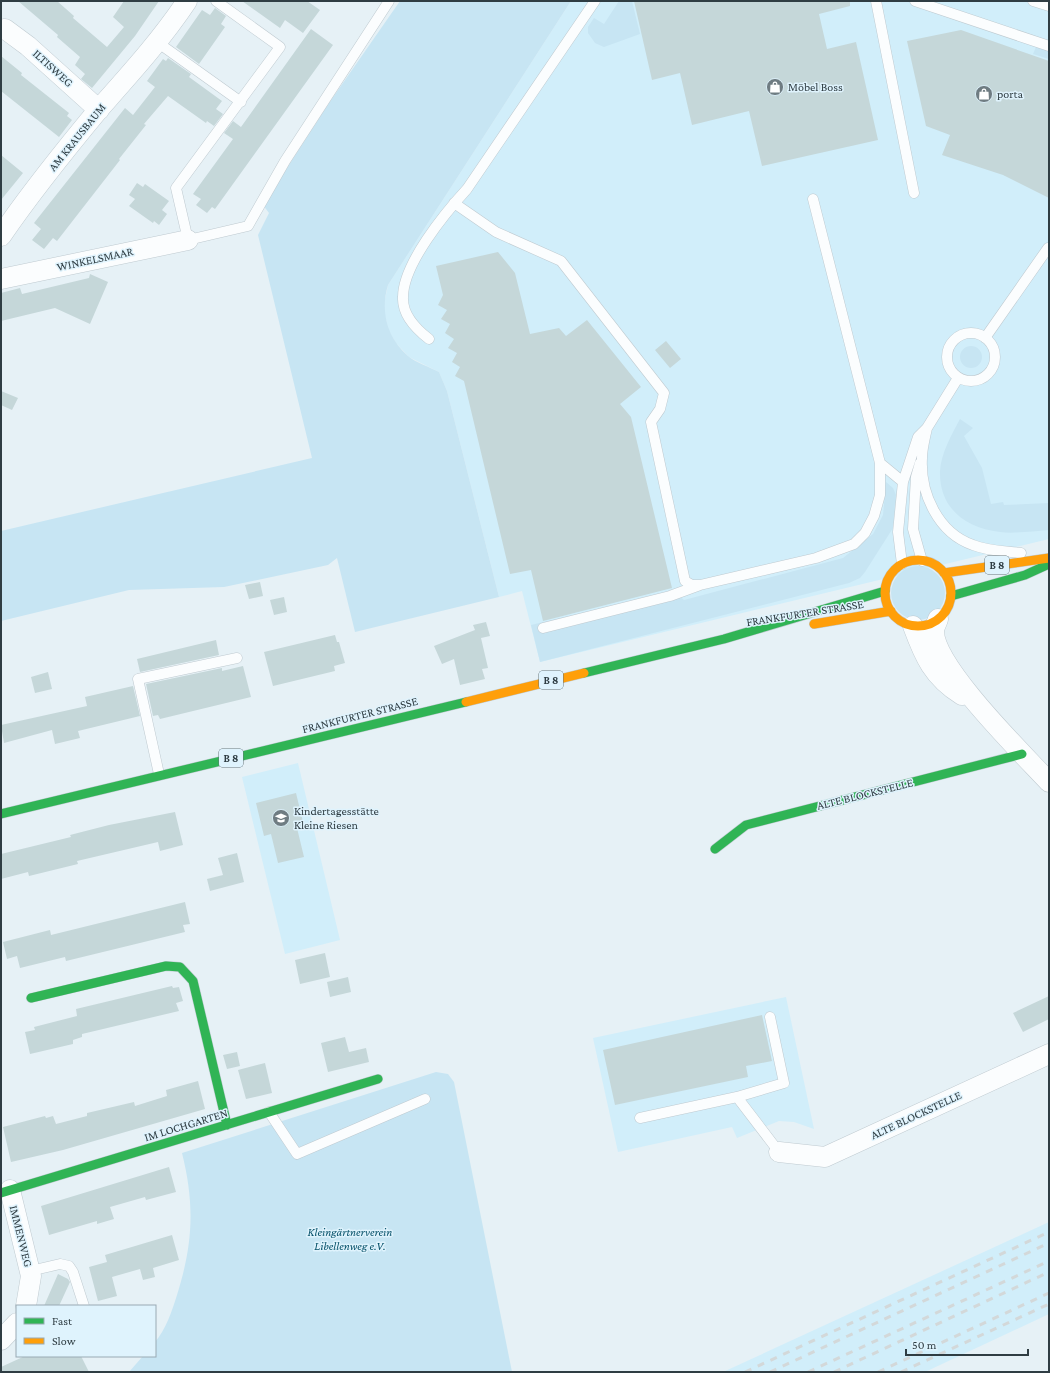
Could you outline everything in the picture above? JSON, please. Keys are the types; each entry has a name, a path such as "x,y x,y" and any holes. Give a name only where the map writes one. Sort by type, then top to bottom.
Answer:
{"main road":[{"name":"B 8","path":"944,573 977,570 1024,559 1049,557"},
{"path":"912,561 922,561 938,567 944,573 950,584 951,596 944,613 938,619 926,625 913,626 900,620 891,611 885,591 891,575 902,564 912,561"},
{"name":"B 8","path":"951,596 966,590 1035,572 1049,564"},
{"name":"FRANKFURTER STRASSE","path":"1,814 159,774 307,740 724,638 885,591"},
{"name":"FRANKFURTER STRASSE","path":"724,638 891,611"},
{"name":"ALTE BLOCKSTELLE","path":"715,849 746,825 1022,754"},
{"path":"31,998 166,966 180,967 193,980 227,1125"},
{"name":"IM LOCHGARTEN","path":"5,1192 378,1079"}],"street":[{"name":"AM KRAUSBAUM","path":"1,236 23,205 99,110 157,42 187,1"},
{"name":"ILTISWEG","path":"5,29 28,46 99,110"},
{"name":"WINKELSMAAR","path":"1,279 188,240"},
{"path":"938,619 934,630 939,650 976,703 1049,782"},
{"path":"913,626 923,654 930,667 943,680 976,703"},
{"name":"ALTE BLOCKSTELLE","path":"779,1152 825,1157 1049,1054"},
{"name":"IMMENWEG","path":"5,1192 30,1271 30,1284 26,1305"},
{"path":"1,1340 16,1324"}],"lane":[{"path":"216,1 280,47 241,102 176,188 188,240 248,226 285,161 389,1"},
{"path":"429,339 416,329 404,308 403,296 406,280 412,265 454,203 467,189 595,1"},
{"path":"876,1 914,193"},
{"path":"915,1 1049,46"},
{"path":"1033,1 1049,6"},
{"path":"157,42 241,102"},
{"path":"543,628 670,596 700,585 816,558 854,544 865,533 874,516 880,495 880,462 813,199"},
{"path":"454,203 496,232 561,261 664,393 660,409 651,422 685,581 692,585 700,585"},
{"path":"985,338 1048,248"},
{"path":"970,333 978,334 990,343 995,357 991,371 979,380 972,381 958,378 953,373 947,360 950,346 958,337 970,333"},
{"path":"902,564 898,532 903,482 918,438 927,428 958,378"},
{"path":"922,561 913,529 913,508 916,477 922,458 927,428"},
{"path":"922,458 924,480 929,500 939,518 954,534 972,545 995,550 1049,557"},
{"path":"880,462 903,482"},
{"path":"159,774 138,679 237,658"},
{"path":"640,1118 737,1097 784,1083 770,1017"},
{"path":"737,1097 779,1152"},
{"path":"269,1112 297,1154 425,1099"},
{"path":"30,1271 60,1264 69,1266 73,1272 84,1305"}],"shaded area":[{"path":"571,1 1049,1 1049,539 540,662 522,591 499,597 447,391 439,372 409,357 396,343 389,331 385,316 384,304 388,285"},
{"name":"Kindertagesstätte Kleine Riesen","path":"298,763 340,940 285,954 242,777"},
{"path":"786,997 814,1129 794,1122 779,1121 737,1138 732,1127 618,1152 593,1038"},
{"path":"1049,1222 1049,1314 925,1372 723,1372"}],"green space":[{"path":"400,1 571,1 388,285 386,295 385,314 387,324 395,341 408,356 439,372 447,391 499,597 355,632 337,558 328,565 224,587 129,590 1,621 1,531 312,458 258,235 269,213 263,205 329,103"},
{"path":"619,1 632,1 640,34 604,47 595,43 588,33 588,27 594,18 604,24"},
{"path":"1036,47 1049,51 1049,59 1033,54"},
{"path":"971,346 979,349 982,357 979,365 971,368 963,365 960,357 963,349"},
{"path":"960,419 973,428 964,436 982,468 991,504 1003,502 1004,505 1049,503 1049,530 1012,533 987,530 965,521 949,506 944,496 940,471 942,457 947,444"},
{"path":"886,482 893,488 896,495 893,528 860,578 849,583 540,662 531,625 673,591 684,600 843,558 873,534 883,515"},
{"path":"913,566 923,566 933,570 941,578 945,588 945,598 941,608 933,616 923,620 913,620 903,616 895,608 891,598 891,588 895,578 903,570"},
{"name":"Kleingärtnerverein Libellenweg e.V.","path":"436,1072 448,1074 454,1082 512,1372 129,1372 142,1357 156,1357 156,1340 168,1320 182,1276 189,1241 190,1207 189,1190 182,1153"}],"building":[{"path":"18,1 57,1 74,16 73,18 107,47 124,27 113,17 124,1 159,1 135,36 92,88 81,79 85,74 75,65 80,57 57,37 58,35"},
{"path":"242,1 307,1 320,10 303,33 285,20 280,28"},
{"name":"Möbel Boss","path":"634,1 850,1 850,6 819,14 827,49 856,42 878,140 762,166 749,111 692,125 680,73 652,80"},
{"path":"215,8 226,16 221,24 225,27 199,64 176,47 202,10 210,15"},
{"path":"311,29 333,45 215,209 212,207 207,213 196,205 201,199 193,194 233,139 224,133 233,121 241,127"},
{"name":"porta","path":"961,30 1049,61 1049,198 1003,175 942,155 950,135 926,126 907,41"},
{"path":"1,56 22,73 21,75 69,113 67,116 72,120 59,137 1,91"},
{"path":"168,58 191,74 189,77 222,101 216,109 223,114 214,126 207,121 206,123 168,96 144,124 146,125 57,241 53,238 44,249 32,240 41,229 34,223 125,108 133,115 155,87 147,81 163,59 166,61"},
{"path":"1,155 23,173 1,200"},
{"path":"137,183 143,187 145,184 169,201 162,210 167,214 159,225 154,221 153,223 129,206 135,199 129,195"},
{"path":"498,252 515,273 530,334 559,328 566,336 587,320 641,387 620,404 631,417 672,588 543,621 531,570 510,574 464,381 455,376 460,367 452,362 457,353 448,348 454,339 445,333 450,324 441,319 447,310 438,305 443,295 436,266"},
{"path":"90,274 108,282 90,324 55,308 1,321 1,293 20,288 22,294 89,278"},
{"path":"666,341 681,359 670,368 655,350"},
{"path":"1,391 18,398 12,410 1,405"},
{"path":"260,582 263,596 249,599 245,585"},
{"path":"284,597 287,612 274,615 270,600"},
{"path":"486,622 490,636 481,638 488,668 482,669 485,679 460,685 454,659 442,664 434,646 475,630 473,625"},
{"path":"335,635 337,642 339,642 345,663 334,666 335,671 273,686 264,652"},
{"path":"216,640 219,655 140,672 137,659"},
{"path":"243,666 251,697 160,719 158,715 153,716 146,684 222,668 222,671"},
{"path":"48,672 52,689 35,693 31,677"},
{"path":"133,686 140,716 78,731 80,738 55,744 52,730 4,743 1,725 87,706 85,697"},
{"path":"296,793 304,826 297,828 304,857 278,863 271,834 264,836 256,803"},
{"path":"175,812 183,845 160,851 158,842 77,861 78,864 29,876 28,872 1,879 1,854 71,837 70,835 109,825"},
{"path":"237,853 244,882 210,891 207,879 223,875 218,858"},
{"path":"185,902 190,924 183,925 185,932 66,961 65,957 20,968 17,956 7,959 3,942 50,930 51,935"},
{"path":"325,953 330,977 300,984 295,960"},
{"path":"348,977 351,992 330,997 327,982"},
{"path":"172,986 173,988 179,987 183,1001 176,1003 179,1011 82,1034 82,1037 73,1040 73,1044 30,1054 25,1032 35,1030 34,1027 77,1016 76,1009"},
{"path":"1049,996 1049,1019 1023,1032 1013,1013"},
{"path":"762,1015 772,1061 746,1066 748,1077 615,1105 603,1050"},
{"path":"345,1037 349,1052 366,1048 369,1062 328,1072 321,1043"},
{"path":"237,1052 240,1066 227,1069 223,1055"},
{"path":"265,1063 272,1093 246,1099 238,1070"},
{"path":"198,1081 205,1109 63,1150 11,1162 3,1127 45,1116 46,1118 53,1116 56,1124 87,1116 87,1113 134,1102 135,1106 167,1096 166,1090"},
{"path":"169,1167 176,1192 146,1200 145,1197 110,1207 114,1219 97,1224 97,1221 49,1235 41,1206"},
{"path":"172,1235 179,1260 153,1268 155,1277 143,1280 140,1269 112,1277 117,1296 98,1301 89,1267 107,1262 105,1255"},
{"path":"58,1274 68,1279 70,1282 59,1305 44,1305"},
{"path":"23,1357 82,1357 89,1372 1,1372 1,1367"}],"railway":[{"path":"745,1372 1049,1232"},
{"path":"770,1372 1049,1243"},
{"path":"808,1372 1049,1261"},
{"path":"834,1372 1049,1272"},
{"path":"878,1372 1049,1293"},
{"path":"901,1372 1049,1304"}],"traffic: fast":[{"path":"951,596 1025,575 1049,564"},
{"path":"584,673 724,639 885,591"},
{"path":"1,814 466,702"},
{"path":"715,849 746,825 1022,754"},
{"path":"31,998 166,966 180,967 193,981 227,1125"},
{"path":"1,1193 378,1079"}],"traffic: slow":[{"path":"944,573 1049,558"},
{"path":"918,560 930,563 941,570 948,581 951,593 948,605 941,616 930,623 918,626 906,623 895,616 888,605 885,593 888,581 895,570 906,563 918,560"},
{"path":"814,624 891,611"},
{"path":"466,702 584,673"}],"place":[{"name":"Möbel Boss","path":"775,87"},
{"name":"porta","path":"984,94"},
{"name":"Kindertagesstätte Kleine Riesen","path":"281,818"}]}
